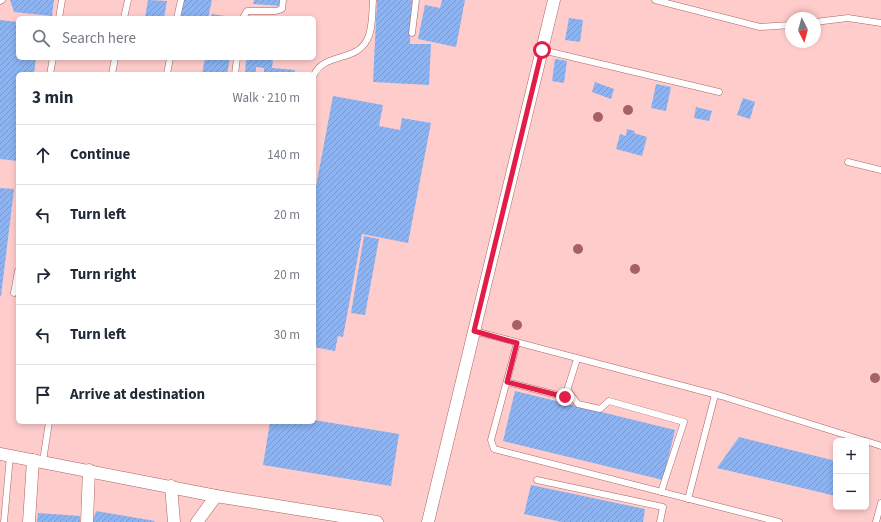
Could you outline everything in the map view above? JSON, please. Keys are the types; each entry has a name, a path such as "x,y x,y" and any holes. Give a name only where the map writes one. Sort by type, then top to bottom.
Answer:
{"street":[{"path":"428,522 554,0"},
{"path":"5,455 38,460 216,496 377,522"},
{"path":"29,522 38,460"},
{"path":"87,522 89,470"},
{"path":"171,486 174,522"},
{"path":"197,522 216,496"}],"lane":[{"path":"59,16 62,0"},
{"path":"124,16 128,0"},
{"path":"177,16 181,0"},
{"path":"244,16 247,11 276,11 282,9 283,0"},
{"path":"316,72 317,68 323,64 353,54 367,41 370,30 373,0"},
{"path":"412,33 416,0"},
{"path":"655,0 760,27 785,25"},
{"path":"821,21 848,18 881,23"},
{"path":"542,50 719,92"},
{"path":"50,72 52,60"},
{"path":"112,72 115,60"},
{"path":"167,72 170,60"},
{"path":"235,72 237,60"},
{"path":"848,162 881,170"},
{"path":"14,293 16,282"},
{"path":"474,331 715,395 855,438"},
{"path":"517,343 491,440 494,449 779,522"},
{"path":"507,382 565,397 577,359"},
{"path":"567,390 578,404 600,409 609,401 684,422 661,492"},
{"path":"688,499 715,395"},
{"path":"38,460 48,424"},
{"path":"869,442 881,446"},
{"path":"4,522 5,455"},
{"path":"537,480 664,507 660,522"},
{"path":"876,522 881,503"}],"building":[{"path":"10,0 54,0 52,16 14,12"},
{"path":"148,0 167,1 164,16 145,16"},
{"path":"183,0 212,0 208,16 179,16"},
{"path":"254,0 282,0 281,6 253,4"},
{"path":"377,0 412,0 410,44 431,44 429,85 373,82"},
{"path":"442,0 465,0 456,47 418,39 425,5 440,8"},
{"path":"212,14 225,16 212,16"},
{"path":"569,18 583,20 580,42 565,40"},
{"path":"0,20 16,22 16,60 36,60 34,72 16,72 16,161 0,159"},
{"path":"555,59 567,61 564,83 552,81"},
{"path":"205,60 230,60 227,72 202,72"},
{"path":"246,60 273,60 272,68 295,70 294,72 264,72 264,68 256,67 256,72 245,72"},
{"path":"595,82 614,89 611,99 592,92"},
{"path":"656,84 671,87 666,111 651,108"},
{"path":"333,96 383,105 379,126 400,130 402,118 431,123 408,243 362,234 343,337 338,336 335,351 316,347 316,186"},
{"path":"743,98 755,102 750,119 737,115"},
{"path":"696,107 712,111 709,121 694,118"},
{"path":"627,129 647,137 642,156 616,149 620,134 626,136"},
{"path":"0,188 14,189 1,296 0,296"},
{"path":"364,236 379,239 365,315 351,313"},
{"path":"515,391 675,430 663,480 503,441"},
{"path":"316,420 399,434 391,486 263,465 270,424 316,424"},
{"path":"739,437 833,460 833,495 717,468"},
{"path":"531,485 645,509 643,522 562,522 524,514"},
{"path":"96,511 155,521 93,522"},
{"path":"38,513 80,516 80,522 37,522"}],"route":[{"path":"542,50 474,331 517,343 507,382 565,397"}]}
